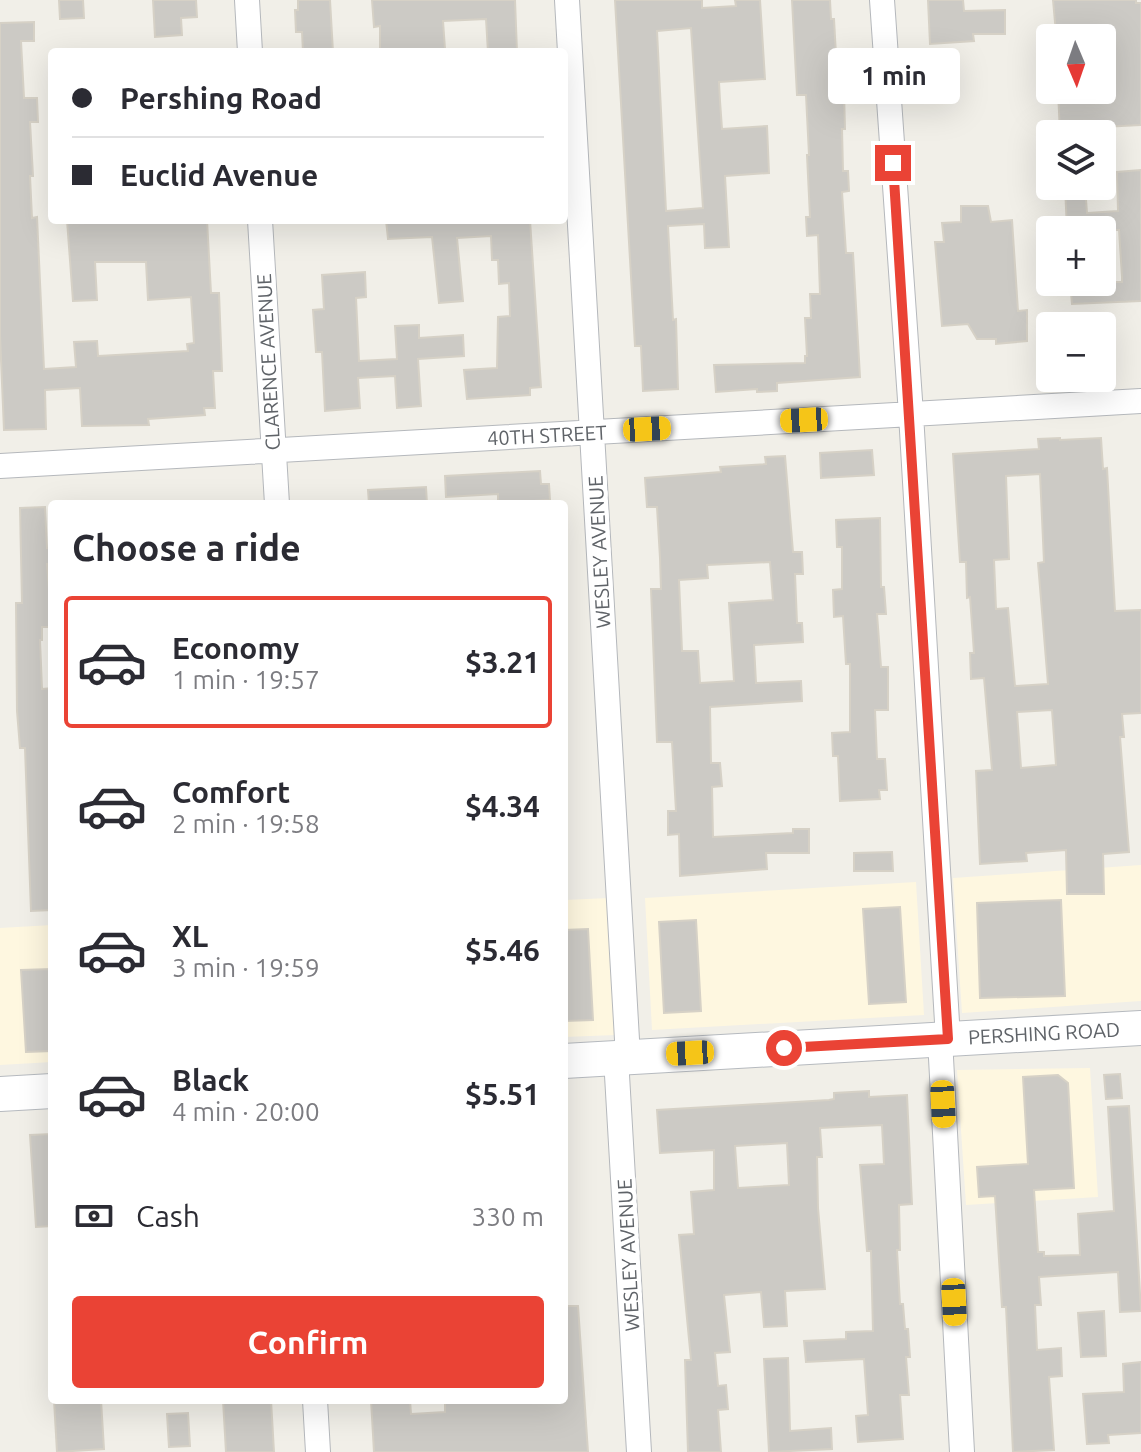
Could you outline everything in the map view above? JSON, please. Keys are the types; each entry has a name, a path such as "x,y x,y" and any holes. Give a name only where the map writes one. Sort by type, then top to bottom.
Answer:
{"main road":[{"name":"PERSHING ROAD","path":"568,1061 1141,1028"},
{"path":"0,1094 48,1091"}],"street":[{"path":"247,0 250,48"},
{"name":"WESLEY AVENUE","path":"567,0 592,432 639,1452"},
{"path":"882,0 911,414 962,1452"},
{"name":"CLARENCE AVENUE","path":"260,224 277,500"},
{"name":"40TH STREET","path":"0,466 1141,401"},
{"path":"315,1404 318,1452"}],"shaded area":[{"path":"1141,865 1141,1001 962,1013 953,878"},
{"path":"916,882 924,1015 652,1030 645,898"},
{"path":"609,898 616,1035 568,1037 568,900"},
{"path":"48,925 48,1062 0,1065 0,928"},
{"path":"1090,1068 1098,1197 966,1205 957,1070"}],"building":[{"path":"59,0 83,0 84,18 60,19"},
{"path":"153,0 196,0 197,17 181,18 182,35 155,37"},
{"path":"298,0 330,0 333,48 303,48 302,32 296,32 295,10 298,10"},
{"path":"372,0 515,0 517,48 488,48 486,19 443,21 445,48 380,48 380,26 374,27"},
{"path":"615,0 702,0 702,8 736,6 735,0 760,0 765,79 719,82 722,129 767,126 769,173 725,176 729,247 705,248 704,224 668,226 678,389 643,391 641,346 635,346","holes":["691,28 703,208 666,211 657,31"]},
{"path":"792,0 830,0 836,55 843,55 843,171 848,171 849,191 842,192 846,253 853,253 860,377 777,383 777,391 716,392 714,365 805,363 805,318 811,318 810,294 820,294 818,235 807,236 806,217 810,217 806,95 797,95"},
{"path":"928,0 963,0 964,11 1005,10 1005,34 973,34 974,41 930,44"},
{"path":"1053,0 1136,0 1136,3 1141,3 1141,125 1116,126 1116,120 1059,120 1059,104 1116,104 1116,24 1055,24"},
{"path":"34,22 34,41 21,41 24,98 37,98 38,122 30,122 33,176 30,176 32,218 37,217 44,369 76,367 74,342 97,341 98,356 188,351 187,344 194,343 191,297 148,300 146,262 95,262 97,300 73,301 67,224 207,224 211,293 219,293 222,371 213,371 215,408 204,408 205,415 148,419 149,425 82,426 80,388 45,390 46,429 4,430 0,336 0,23"},
{"path":"1141,170 1141,301 1072,304 1071,296 1116,296 1116,282 1122,282 1116,216 1066,216 1066,200 1086,200 1087,213 1118,211 1117,172"},
{"path":"961,206 988,206 991,222 1012,220 1018,311 1027,310 1027,341 996,344 996,339 977,339 968,324 942,326 935,242 944,242 942,223 961,222"},
{"path":"386,224 530,224 541,387 530,388 530,395 467,399 464,370 497,368 498,317 510,316 509,283 499,284 498,260 492,260 491,236 457,238 463,301 439,303 432,237 388,239"},
{"path":"365,272 366,297 356,298 359,361 397,359 395,326 419,325 419,338 463,335 464,356 418,359 421,406 397,408 395,376 358,378 360,408 325,411 322,352 316,352 313,310 324,309 322,275"},
{"path":"1101,438 1103,469 1107,468 1115,611 1141,610 1141,713 1122,714 1124,737 1120,737 1129,852 1103,854 1104,894 1067,894 1066,850 1026,853 1027,861 980,864 976,771 992,770 984,678 971,679 970,653 974,653 970,597 967,598 966,562 960,562 953,454 1039,449 1038,439","holes":["1040,474 1044,562 1038,563 1048,684 1015,686 1008,608 996,609 994,560 1009,559 1006,476","1052,710 1056,765 1021,768 1017,712"]},
{"path":"872,450 874,475 821,478 820,453"},
{"path":"785,456 793,552 802,552 803,574 795,574 797,623 802,623 803,642 754,645 756,683 801,681 802,701 710,707 711,763 720,763 722,786 712,787 713,837 793,833 793,829 809,829 809,853 766,853 767,869 680,876 679,834 668,835 668,811 676,811 672,742 657,742 651,589 661,589 660,558 657,507 647,507 645,478 721,472 720,467 766,464 765,457","holes":["770,562 773,600 729,603 734,681 700,683 698,651 682,651 679,580 708,578 707,565"]},
{"path":"540,471 541,484 549,484 550,500 498,500 498,494 446,497 445,476"},
{"path":"426,487 427,500 369,500 368,490"},
{"path":"45,507 48,548 48,627 42,627 40,640 42,689 48,688 48,910 31,911 25,748 20,748 17,711 16,603 22,603 20,508"},
{"path":"880,518 881,587 884,587 886,614 877,614 881,667 888,667 888,710 875,710 877,759 885,759 887,790 879,790 880,799 840,801 838,756 833,756 832,733 850,732 850,664 846,664 843,616 834,617 833,590 842,589 842,547 837,547 836,520"},
{"path":"892,852 893,871 854,871 854,853"},
{"path":"1061,900 1065,996 980,998 977,903"},
{"path":"900,907 906,1002 869,1004 863,909"},
{"path":"696,920 701,1011 664,1013 659,922"},
{"path":"588,929 593,1020 568,1021 568,930"},
{"path":"48,969 48,1051 26,1052 21,970"},
{"path":"1120,1074 1122,1098 1106,1099 1104,1075"},
{"path":"1058,1075 1068,1083 1074,1188 1034,1190 1038,1252 1044,1252 1044,1256 1080,1255 1078,1214 1114,1211 1108,1107 1129,1106 1141,1311 1120,1312 1118,1272 1039,1277 1041,1305 1035,1305 1037,1350 1061,1348 1062,1376 1049,1377 1054,1450 1013,1452 1006,1307 1002,1307 995,1196 979,1197 977,1167 1028,1164 1023,1077"},
{"path":"869,1091 869,1097 907,1095 912,1204 899,1205 900,1250 897,1250 900,1304 903,1304 905,1329 908,1329 910,1357 906,1357 909,1395 900,1395 903,1439 858,1442 856,1416 868,1415 864,1359 806,1362 804,1341 846,1339 846,1332 873,1331 871,1251 867,1251 860,1165 884,1164 882,1125 820,1128 822,1157 817,1157 818,1208 825,1289 785,1291 787,1326 764,1327 761,1292 724,1295 730,1352 715,1353 718,1386 726,1385 728,1409 718,1410 721,1452 688,1452 685,1360 691,1360 679,1235 694,1234 691,1192 714,1190 714,1150 660,1153 657,1110 829,1100 834,1099 834,1093","holes":["787,1143 789,1185 738,1188 735,1146"]},
{"path":"48,1134 48,1226 36,1227 30,1135"},
{"path":"568,1306 578,1306 588,1452 374,1452 371,1404 410,1404 411,1414 445,1412 445,1404 568,1404"},
{"path":"1104,1311 1106,1356 1081,1357 1078,1313"},
{"path":"788,1358 790,1431 831,1428 832,1449 769,1452 764,1359"},
{"path":"1141,1362 1141,1433 1108,1435 1109,1443 1087,1444 1083,1394 1124,1392 1123,1364"},
{"path":"54,1404 101,1404 104,1449 57,1452"},
{"path":"223,1404 271,1404 274,1452 226,1452"},
{"path":"188,1413 190,1446 169,1447 167,1414"}],"route":[{"path":"784,1048 948,1039 893,163"}]}
